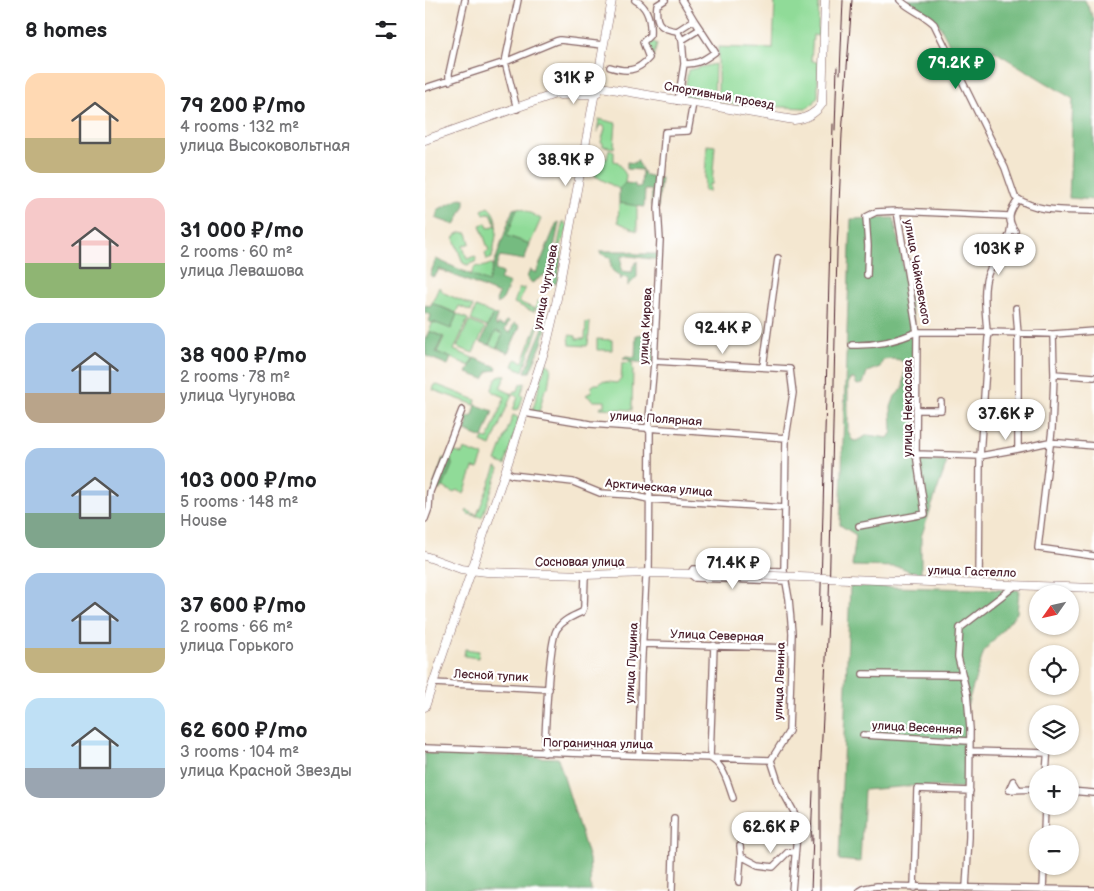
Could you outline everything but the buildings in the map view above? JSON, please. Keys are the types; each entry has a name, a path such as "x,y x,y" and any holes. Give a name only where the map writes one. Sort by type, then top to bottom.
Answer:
{"main road":[{"name":"улица Чугунова","path":"425,707 430,686 505,472 547,343 555,309 612,0"},
{"name":"Спортивный проезд","path":"595,90 607,89 794,120 805,119 818,110 822,104 825,0"},
{"path":"425,140 578,86 595,90"},
{"name":"Сосновая улица","path":"425,556 471,571 585,575 649,573 749,575"},
{"name":"улица Гастелло","path":"749,575 1094,588"}],"street":[{"path":"449,81 449,73 465,0"},
{"path":"517,108 505,62 518,0"},
{"path":"665,0 657,5 656,17 667,30 677,31 694,20"},
{"path":"681,0 715,52 697,64 685,64"},
{"path":"900,0 934,24 1001,161 1015,198 1029,205 1046,208 1094,211"},
{"path":"639,2 656,9"},
{"path":"610,67 624,72 644,64 649,58 643,42 650,35 649,17 639,2"},
{"path":"682,40 700,29"},
{"path":"677,31 682,40 685,64 678,101"},
{"path":"425,88 505,62 560,40 603,45"},
{"name":"улица Кирова","path":"649,573 648,499 650,432 648,429 654,362 660,240 658,233 658,208 665,132 688,130 693,103"},
{"path":"1015,231 1009,216 1018,200"},
{"path":"867,275 866,217 876,212 897,211"},
{"name":"улица Чайковского","path":"1009,216 897,211 917,332 1053,334 1094,331"},
{"path":"979,584 980,456 988,338 985,284 988,273 1007,242 1011,225"},
{"path":"654,362 763,367 778,258"},
{"path":"1016,308 1018,334 1018,450"},
{"path":"852,345 867,346 900,339 917,332"},
{"name":"улица Некрасова","path":"859,526 925,514 917,454 917,332"},
{"path":"1053,334 1054,374 1038,548 1094,556"},
{"name":"улица Ленина","path":"763,367 791,369 793,393 787,438 784,571 792,633 789,731 771,760"},
{"path":"1054,374 1094,377"},
{"path":"916,410 941,410 941,402"},
{"path":"425,518 429,508 430,492 461,410"},
{"name":"улица Полярная","path":"524,413 591,424 787,438"},
{"path":"917,454 980,456 1018,450 1049,442 1094,446"},
{"name":"Арктическая улица","path":"505,472 573,482 600,493 631,495 648,499 785,508"},
{"path":"784,571 693,569 690,574 695,578 786,582"},
{"name":"улица Пущина","path":"639,755 646,577 649,573"},
{"path":"545,753 554,634 563,622 582,612 584,606 585,575"},
{"path":"966,888 970,790 969,741 971,729 967,694 958,657 960,628 1016,585"},
{"name":"Улица Северная","path":"643,644 791,648"},
{"path":"715,645 710,758 715,761 727,779 733,798"},
{"path":"863,674 961,675"},
{"name":"Лесной тупик","path":"430,686 549,690"},
{"name":"улица Весенняя","path":"863,736 969,741"},
{"name":"Пограничная улица","path":"425,748 771,760"},
{"path":"970,751 1029,750"},
{"path":"771,760 779,785 794,812 797,836 792,891"},
{"path":"914,888 917,789 970,790"},
{"path":"1017,789 1029,789"},
{"path":"1079,791 1094,792"},
{"path":"672,891 674,818"},
{"path":"739,882 740,846"},
{"path":"741,856 758,865 773,867 788,852 795,852"},
{"path":"1043,890 1044,875"},
{"path":"860,891 877,886 1094,890"}],"green space":[{"path":"775,0 819,1 818,36 813,35 811,60 818,63 818,96 814,103 806,108 738,105 718,101 718,47 773,49"},
{"path":"907,0 1085,0 1094,19 1094,200 1069,198 1073,99 994,51 957,62 947,38 937,22 930,14 913,6"},
{"path":"650,39 657,44 653,59 646,41"},
{"path":"715,64 714,100 684,96 688,70"},
{"path":"599,119 616,123 614,148 603,146 601,142 605,129 604,126 600,125 597,132"},
{"path":"707,145 715,146 712,184 709,184 709,192 704,191"},
{"path":"609,149 614,151 614,161 618,162 626,175 625,183 619,189 595,176 598,158 607,159"},
{"path":"637,160 645,175 661,178 658,208 651,206 652,190 645,190 644,207 619,203 619,189 625,183 641,187 642,170 627,169 627,162 635,163"},
{"path":"461,198 465,199 465,205 455,225 435,218 438,214 437,210"},
{"path":"619,203 637,204 637,231 618,222"},
{"path":"488,207 493,212 496,225 491,213 484,215 482,210"},
{"path":"517,208 523,209 541,219 530,244 507,236"},
{"path":"517,208 507,236 530,244 524,260 500,256 495,270 503,273 500,279 510,283 503,299 498,304 496,300 499,294 439,269 436,275 432,277 430,275 436,259 488,282 513,209"},
{"path":"894,218 915,330 915,459 947,462 921,537 921,576 900,567 852,566 856,535 840,525 851,219","holes":["883,360 900,360 905,364 903,388 895,396 891,407 892,432 888,438 868,435 856,441 852,440 848,431 848,382 850,379 854,379 857,385 863,384 867,372 880,367"]},
{"path":"563,221 568,227 560,248 562,248 561,259 556,253"},
{"path":"557,222 559,223 549,272 532,283 527,277 530,270 536,273"},
{"path":"486,223 488,228 496,225 492,258 487,260 485,253 489,251 480,225"},
{"path":"461,232 467,233 470,243 463,246 467,259 475,256 477,261 467,265 463,263 454,239"},
{"path":"600,251 659,254 659,260 622,255 621,271 632,272 633,266 637,261 637,277 628,286 628,278 621,277 621,280 620,275 612,269 611,259 600,253"},
{"path":"556,253 561,259 557,283 549,286"},
{"path":"491,264 493,267 488,282 471,275 475,266 482,267"},
{"path":"439,287 444,293 473,306 471,311 459,306 456,313 432,303"},
{"path":"525,288 519,302 535,309 534,312 514,303 519,289"},
{"path":"538,301 544,302 545,308 523,371 513,366 516,359 523,362 542,312 535,309"},
{"path":"432,303 457,314 451,329 429,322 431,315 425,313 425,305 430,306"},
{"path":"476,307 493,314 487,327 471,320"},
{"path":"457,314 468,319 454,350 473,358 470,366 437,352 444,337 429,331 433,322 451,328"},
{"path":"493,314 497,316 495,323 497,327 498,324 504,326 506,321 509,321 505,330 510,333 514,323 520,326 508,353 497,348 503,334 496,331 489,345 481,342"},
{"path":"546,315 549,316 542,343 530,372 525,372 542,330"},
{"path":"469,321 485,328 473,353 457,347"},
{"path":"586,322 590,323 587,346 570,345 569,335 576,336 576,339 585,339"},
{"path":"429,331 443,337 436,352 451,358 448,365 426,356 425,340"},
{"path":"495,331 503,334 497,348 489,345"},
{"path":"655,333 654,363 635,362 623,358 626,356 635,357 636,335"},
{"path":"597,339 612,340 612,350 597,350"},
{"path":"474,358 497,367 496,370 489,371 484,379 467,373"},
{"path":"632,362 632,410 600,408 605,406 605,401 594,401 586,395 591,392 592,386 602,381 617,383 621,378 622,363"},
{"path":"546,363 551,367 548,388 545,389 538,416 531,416"},
{"path":"501,375 506,375 500,388 512,394 491,446 481,442 483,438 488,439 505,397 493,392 492,389 496,379"},
{"path":"525,383 519,409 513,410 518,397 512,394 514,391 518,391 520,384"},
{"path":"435,384 476,400 475,405 433,390"},
{"path":"476,405 493,411 483,438 465,431 468,421 461,418 464,415 473,416"},
{"path":"513,415 519,418 505,465 496,461"},
{"path":"464,449 483,456 478,469 473,468 464,494 456,490 454,493 443,487 452,465 453,451 462,454"},
{"path":"443,458 451,461 452,465 440,490 433,488"},
{"path":"496,467 499,469 482,517 468,514 466,512 467,509 477,515"},
{"path":"850,586 1019,590 1017,613 984,651 967,706 967,788 911,786 864,790 860,862 839,860"},
{"path":"465,649 479,651 478,658 464,656"},
{"path":"425,753 558,758 589,859 591,891 425,891"}],"railway":[{"path":"840,74 843,0"},
{"path":"820,891 820,775 829,601 837,251 842,134 852,0"},
{"path":"835,130 837,67"},
{"path":"820,626 833,124"},
{"path":"811,841 813,791"},
{"path":"811,891 813,835"}]}
